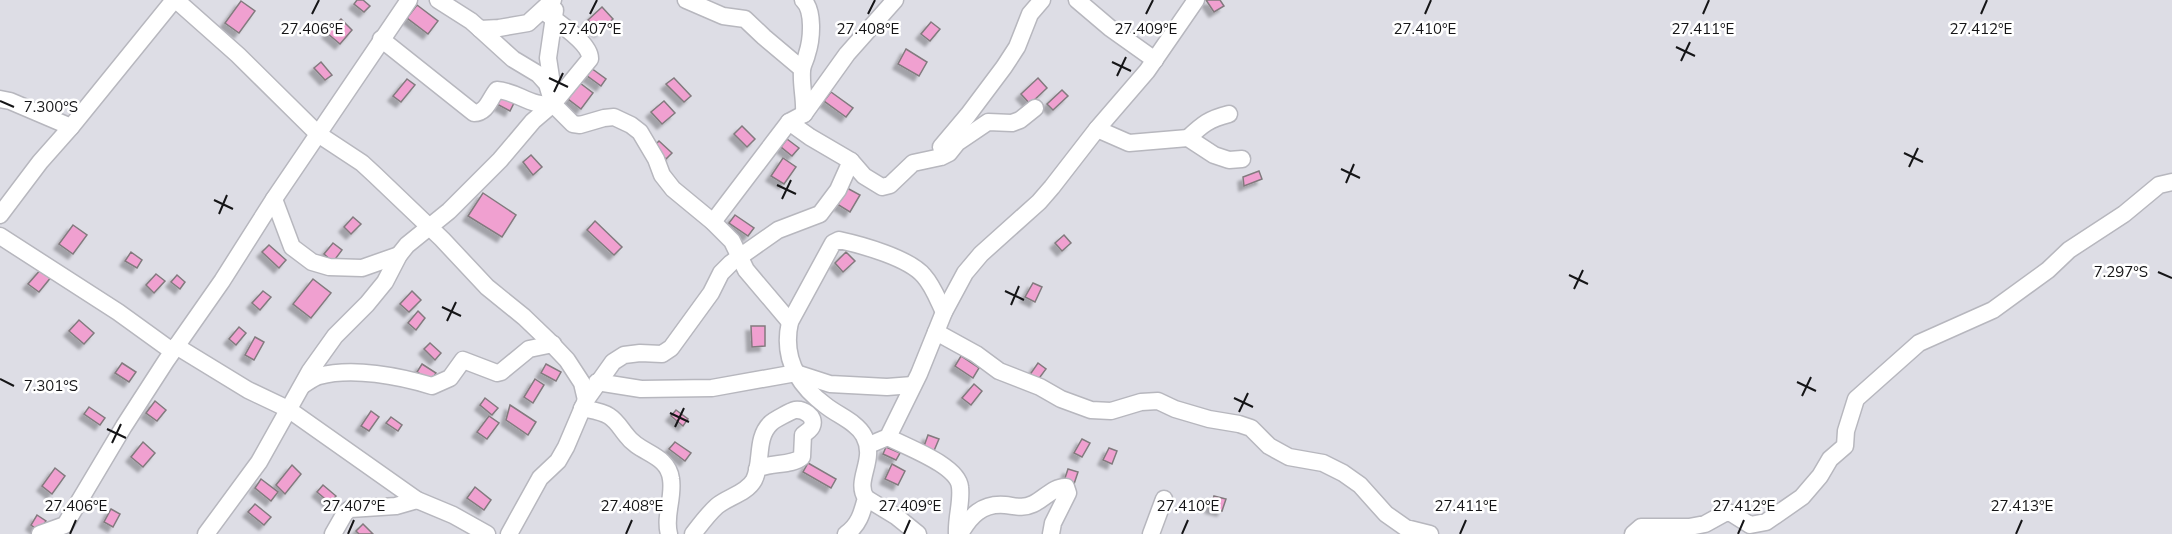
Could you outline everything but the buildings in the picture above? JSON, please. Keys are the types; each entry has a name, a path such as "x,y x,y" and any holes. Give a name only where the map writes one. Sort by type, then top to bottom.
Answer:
{"street":[{"path":"0,215 40,162 175,0 238,55 318,134 362,163 422,229 442,240 487,287 553,344 582,383 584,404"},
{"path":"40,534 62,530 124,426 174,349 409,0"},
{"path":"438,0 480,28 513,60 538,74 547,84 553,104 573,124 580,125 614,117 632,125 640,132 657,159 662,174 674,189 713,222 732,242 746,270 790,322"},
{"path":"480,28 499,28 528,23 550,10 558,0"},
{"path":"686,0 723,16 745,19 802,69"},
{"path":"796,118 805,100 802,69 808,51 812,18 809,5 803,0"},
{"path":"713,222 847,54 895,0"},
{"path":"927,160 948,139 1004,67 1017,47 1030,14 1042,0"},
{"path":"1077,0 1110,28 1155,60"},
{"path":"869,445 888,437 944,312 965,273 981,254 1039,202 1155,60 1196,0"},
{"path":"550,10 548,58 553,104"},
{"path":"206,534 260,462 288,409 335,336 385,282 407,245 422,229 449,211 500,160 532,121 553,104 590,59 591,55 581,42 550,10"},
{"path":"381,39 474,113 484,110 497,90 538,104 553,104"},
{"path":"0,99 10,101 71,127"},
{"path":"796,118 810,137 851,161 864,176 882,187 890,185 904,169 913,163 949,153 957,143 988,122 1012,123 1020,120 1035,108"},
{"path":"1188,138 1212,118 1229,114"},
{"path":"1097,129 1128,143 1188,138 1214,155 1229,160 1242,159"},
{"path":"509,534 540,478 558,461 584,404 597,382 613,362 624,355 662,354 671,348 711,294 721,273 740,256 778,230 820,214 838,190 851,161"},
{"path":"1633,534 1641,527 1689,527 1705,524 1725,513 1731,513 1750,525 1767,522 1812,487 1830,459 1845,446 1846,432 1856,399 1909,350 1919,343 1993,310 2048,270 2069,250 2124,214 2159,185 2172,182"},
{"path":"274,199 292,247 312,262 329,267 362,268 399,255"},
{"path":"0,236 174,349 248,390 288,409 417,500 453,515 487,534"},
{"path":"918,534 862,493 869,445 863,433 824,405 796,373 789,358 787,336 790,322 833,243 839,240 897,259 916,269 930,284 944,312"},
{"path":"936,332 976,354 999,371 1091,410 1111,411 1141,402 1158,401 1197,416 1251,428 1269,446 1289,457 1323,463 1343,473 1360,485 1386,514 1406,528 1430,534"},
{"path":"302,386 317,376 382,374 432,386 450,378 463,360 497,373 529,349 553,344"},
{"path":"597,382 640,389 712,388 796,373 830,384 887,387 913,385"},
{"path":"584,404 610,417 627,438 663,461 668,467 672,481 667,524 669,534"},
{"path":"888,437 937,461 959,480 961,488 958,534"},
{"path":"693,534 716,507 747,489 754,480 757,469"},
{"path":"958,534 972,516 981,509 999,505 1022,507 1034,504 1058,488 1066,488 1068,493 1053,523 1052,534"},
{"path":"846,534 856,525 861,516 866,498"},
{"path":"1151,534 1164,499"},
{"path":"333,534 345,513 350,509 396,506 417,500"}]}
